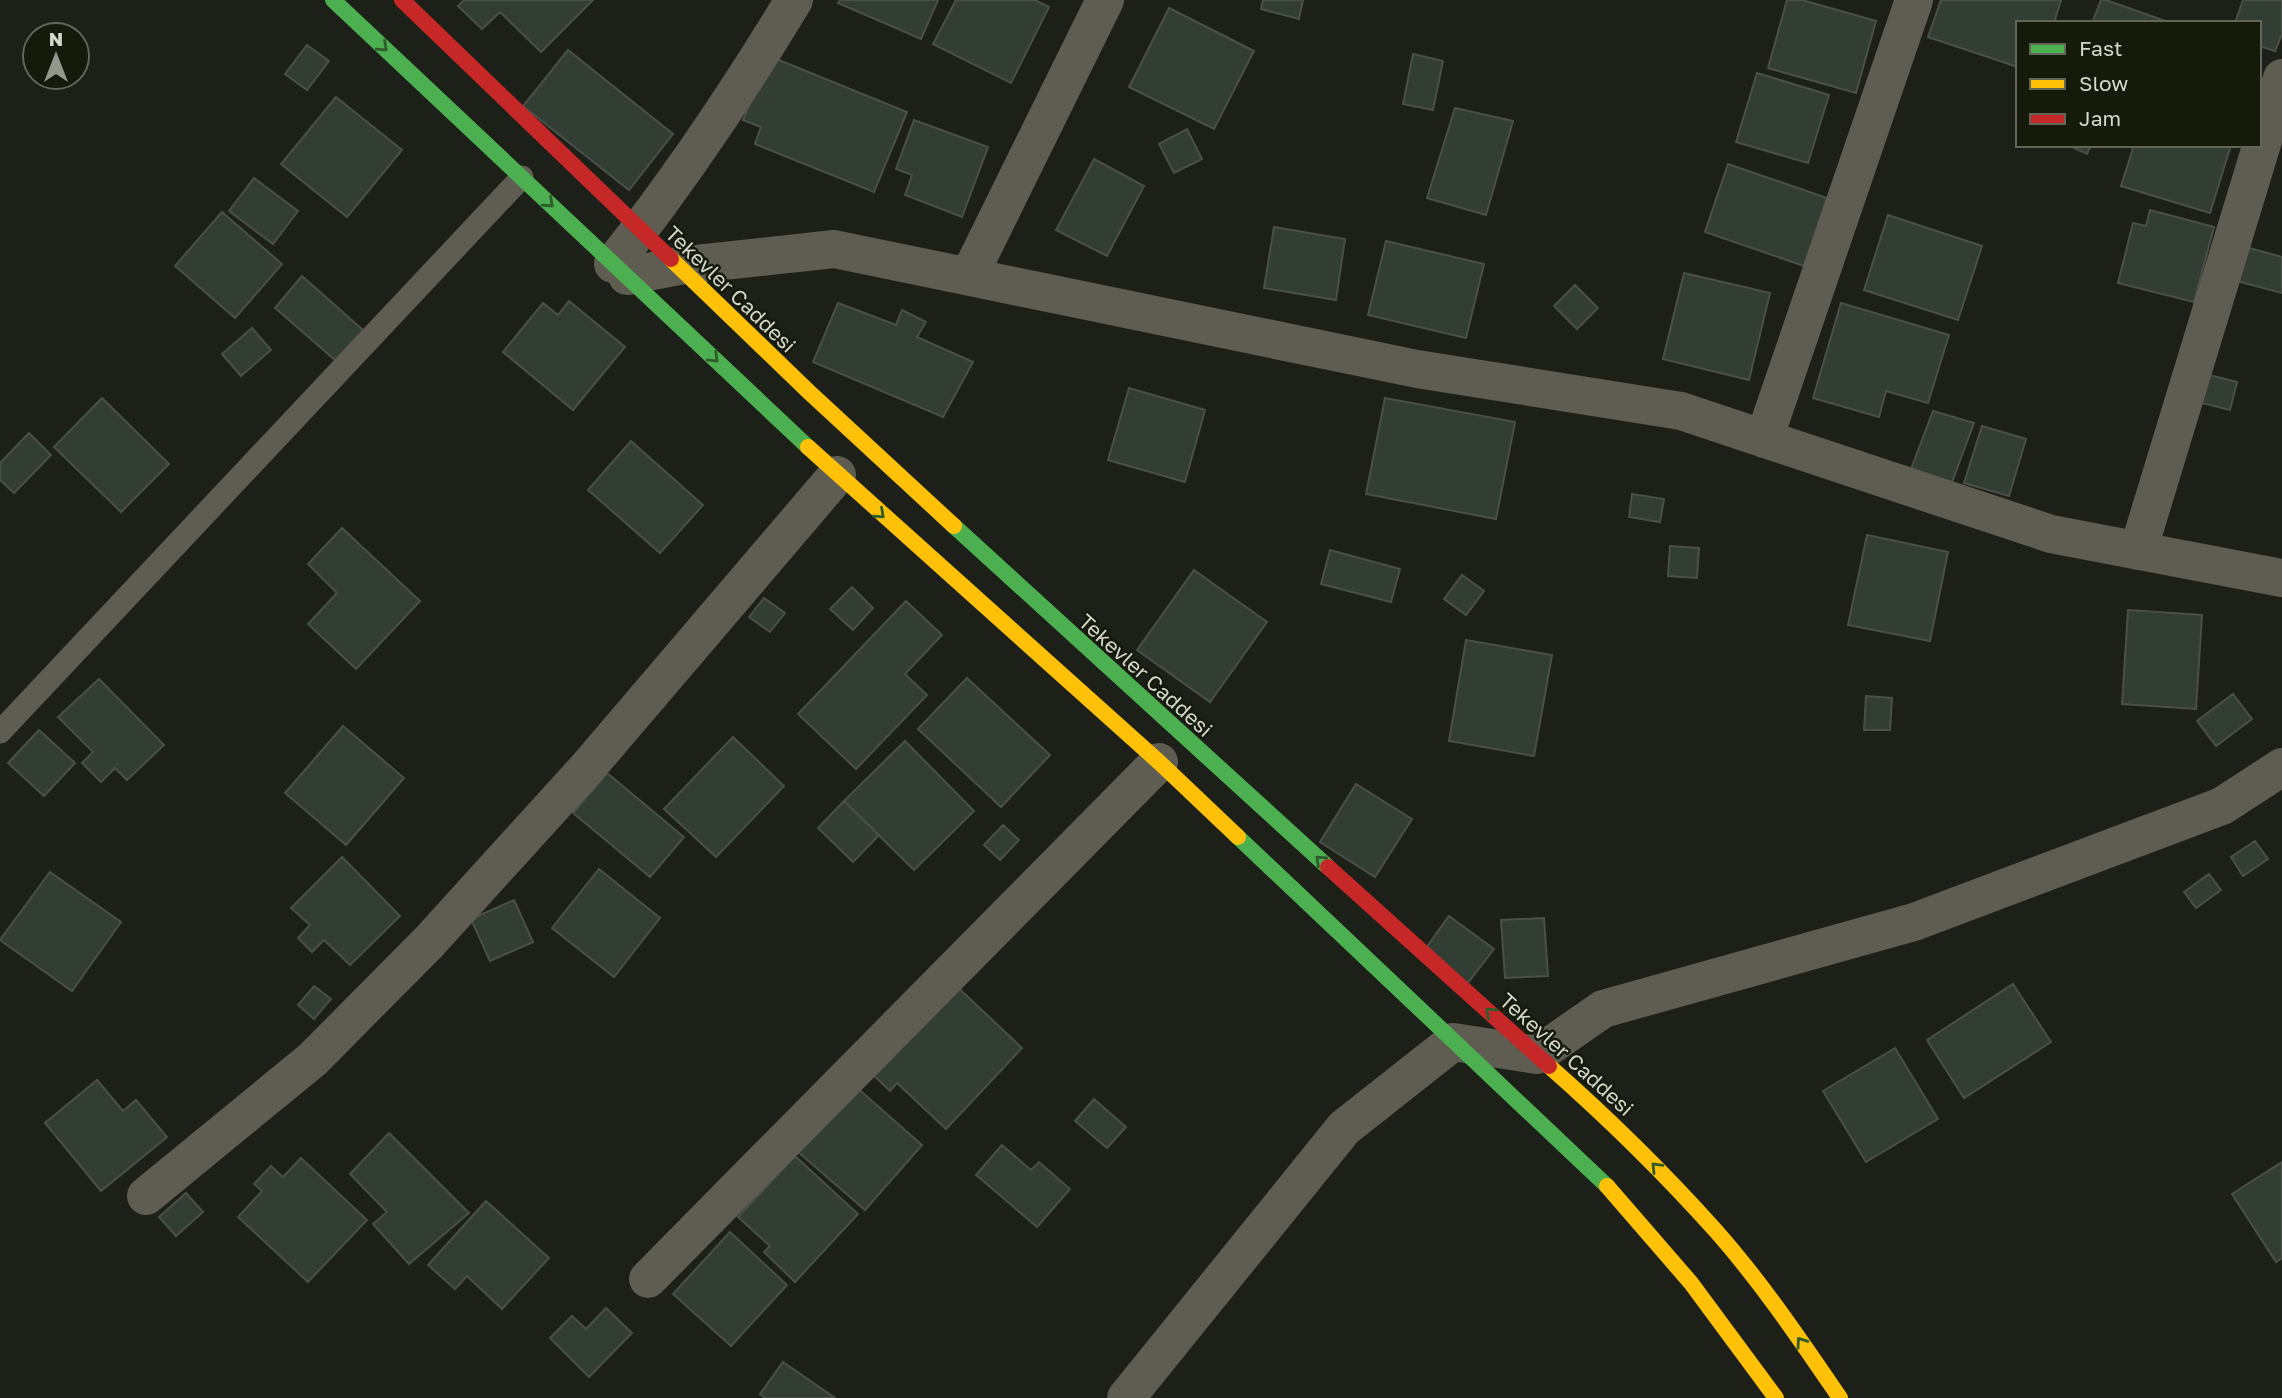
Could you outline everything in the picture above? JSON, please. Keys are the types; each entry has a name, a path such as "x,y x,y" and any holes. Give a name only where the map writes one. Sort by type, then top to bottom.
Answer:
{"street":[{"path":"333,0 836,475 1159,762 1612,1191 1691,1283 1776,1398"},
{"name":"Tekevler Caddesi","path":"402,0 809,392 1149,706 1611,1121 1717,1232 1779,1309 1840,1398"},
{"path":"620,270 640,230 751,71 794,0"},
{"path":"969,276 1105,0"},
{"path":"1764,439 1914,0"},
{"path":"2138,551 2282,79"},
{"path":"620,270 834,249 1417,369 1681,411 2051,534 2282,578"},
{"path":"146,1196 313,1059 429,942 587,766 836,475"},
{"path":"648,1279 1159,762"},
{"path":"1126,1398 1344,1128 1453,1042 1537,1055 1603,1009 1914,922 2222,806 2282,767"}],"lane":[{"path":"0,732 522,177"}],"building":[{"path":"464,0 593,0 541,52 500,12 482,29 458,6"},
{"path":"840,0 938,0 921,39 838,3"},
{"path":"956,0 1035,0 1049,7 1011,83 933,44"},
{"path":"1263,0 1303,0 1299,19 1261,9"},
{"path":"1787,0 1802,0 1876,21 1856,93 1768,68"},
{"path":"1941,0 2061,0 2055,21 2016,21 2016,66 1928,37"},
{"path":"2101,0 2106,0 2165,21 2093,21"},
{"path":"2243,0 2282,0 2282,34 2275,51 2261,47 2261,21 2236,21"},
{"path":"1169,8 1254,51 1214,129 1129,87"},
{"path":"307,45 329,61 307,90 285,74"},
{"path":"568,50 673,134 629,190 523,106"},
{"path":"1413,54 1443,61 1433,110 1403,104"},
{"path":"769,56 907,112 874,192 755,144 761,127 743,120"},
{"path":"1757,73 1829,95 1808,163 1736,142"},
{"path":"336,97 402,150 347,217 281,164"},
{"path":"1455,108 1513,121 1486,215 1427,198"},
{"path":"914,120 988,147 962,217 905,195 912,175 896,169"},
{"path":"1187,129 1202,159 1174,173 1159,144"},
{"path":"2072,147 2090,147 2087,154"},
{"path":"2133,147 2230,147 2210,213 2121,186"},
{"path":"1094,159 1144,186 1107,256 1056,230"},
{"path":"1728,164 1827,198 1804,266 1705,232"},
{"path":"254,178 298,211 273,244 229,211"},
{"path":"2150,210 2214,227 2194,302 2118,283 2133,223 2146,226"},
{"path":"222,212 282,264 235,318 175,266"},
{"path":"1888,215 1982,246 1958,320 1864,290"},
{"path":"1274,227 1345,239 1336,300 1264,288"},
{"path":"1386,241 1484,264 1466,338 1368,315"},
{"path":"2246,247 2282,257 2282,293 2237,281"},
{"path":"1684,273 1770,293 1749,380 1663,359"},
{"path":"302,276 363,330 336,361 275,308"},
{"path":"1575,285 1598,308 1577,329 1554,306"},
{"path":"569,301 625,347 573,410 503,352 543,303 558,315"},
{"path":"838,303 896,325 902,310 926,322 917,337 973,362 943,417 813,362"},
{"path":"1841,303 1949,335 1928,403 1886,391 1879,417 1813,398"},
{"path":"252,328 271,350 241,376 222,354"},
{"path":"2209,375 2237,382 2230,410 2202,403"},
{"path":"1129,388 1205,410 1185,482 1108,460"},
{"path":"102,398 169,464 121,512 54,447"},
{"path":"1385,398 1515,422 1496,519 1366,494"},
{"path":"1933,411 1974,423 1951,485 1911,469"},
{"path":"1982,426 2026,439 2009,496 1964,483"},
{"path":"29,433 51,455 14,493 0,480 0,463"},
{"path":"631,441 703,505 660,553 588,490"},
{"path":"1632,494 1664,499 1660,522 1629,517"},
{"path":"342,528 420,601 356,669 308,624 337,593 308,564"},
{"path":"1867,535 1948,552 1930,641 1848,625"},
{"path":"1670,546 1699,548 1697,578 1668,576"},
{"path":"1330,550 1400,569 1391,602 1321,584"},
{"path":"1194,570 1267,622 1210,702 1137,650"},
{"path":"1462,575 1484,591 1466,615 1444,599"},
{"path":"852,587 873,608 853,630 830,609"},
{"path":"764,598 785,613 770,632 749,617"},
{"path":"906,601 942,635 905,674 927,695 856,769 798,714"},
{"path":"2128,610 2202,615 2196,709 2122,704"},
{"path":"1466,640 1552,655 1534,756 1449,741"},
{"path":"967,678 1050,755 1001,807 918,729"},
{"path":"99,679 164,745 127,780 115,768 101,782 82,763 93,752 58,717"},
{"path":"2233,694 2252,719 2216,746 2197,721"},
{"path":"1866,696 1892,698 1890,730 1864,730"},
{"path":"343,726 404,778 346,845 285,793"},
{"path":"39,730 75,763 44,796 8,763"},
{"path":"733,737 784,786 716,857 664,809"},
{"path":"905,741 974,811 914,870 844,801"},
{"path":"607,773 684,837 650,877 573,813"},
{"path":"1356,784 1412,819 1375,877 1320,842"},
{"path":"844,801 879,835 853,862 818,828"},
{"path":"1003,825 1019,840 1000,860 984,845"},
{"path":"2255,841 2268,859 2243,876 2231,857"},
{"path":"342,857 400,916 350,965 324,940 312,952 298,938 310,925 291,908"},
{"path":"599,869 660,918 614,977 552,928"},
{"path":"50,872 121,922 72,991 0,940"},
{"path":"2209,874 2221,890 2196,908 2184,892"},
{"path":"514,900 533,942 490,961 471,919"},
{"path":"1449,916 1494,949 1467,984 1423,952"},
{"path":"1544,918 1548,976 1505,978 1501,920"},
{"path":"951,981 1022,1048 946,1129 897,1083 890,1091 868,1070"},
{"path":"2013,984 2051,1042 1964,1098 1927,1040"},
{"path":"314,986 331,999 314,1019 298,1005"},
{"path":"1895,1048 1938,1119 1866,1162 1823,1091"},
{"path":"97,1080 123,1111 136,1100 167,1137 101,1191 45,1123"},
{"path":"855,1086 922,1145 865,1210 798,1152"},
{"path":"1094,1099 1126,1127 1107,1148 1075,1121"},
{"path":"389,1133 469,1213 409,1264 373,1224 387,1212 350,1174"},
{"path":"1002,1145 1031,1170 1039,1162 1070,1189 1037,1227 976,1175"},
{"path":"795,1156 858,1214 795,1282 764,1252 770,1246 738,1217"},
{"path":"301,1158 367,1220 308,1282 238,1217 262,1191 254,1184 271,1166 283,1177"},
{"path":"2282,1162 2282,1258 2276,1262 2232,1194"},
{"path":"186,1193 203,1212 176,1236 159,1217"},
{"path":"486,1201 549,1258 502,1309 467,1276 455,1289 428,1265"},
{"path":"730,1232 787,1285 731,1346 673,1294"},
{"path":"606,1308 632,1333 589,1377 550,1338 572,1316 586,1329"},
{"path":"783,1362 835,1398 765,1398 760,1394"}],"traffic: fast":[{"path":"333,0 808,447"},
{"path":"954,526 1328,867"},
{"path":"1238,837 1607,1186"}],"traffic: slow":[{"path":"671,259 954,526"},
{"path":"808,447 1159,762 1238,837"},
{"path":"1549,1066 1635,1146 1716,1231 1765,1292 1840,1398"},
{"path":"1607,1186 1691,1283 1776,1398"}],"traffic: jam":[{"path":"402,0 671,259"},
{"path":"1328,867 1549,1066"}]}
